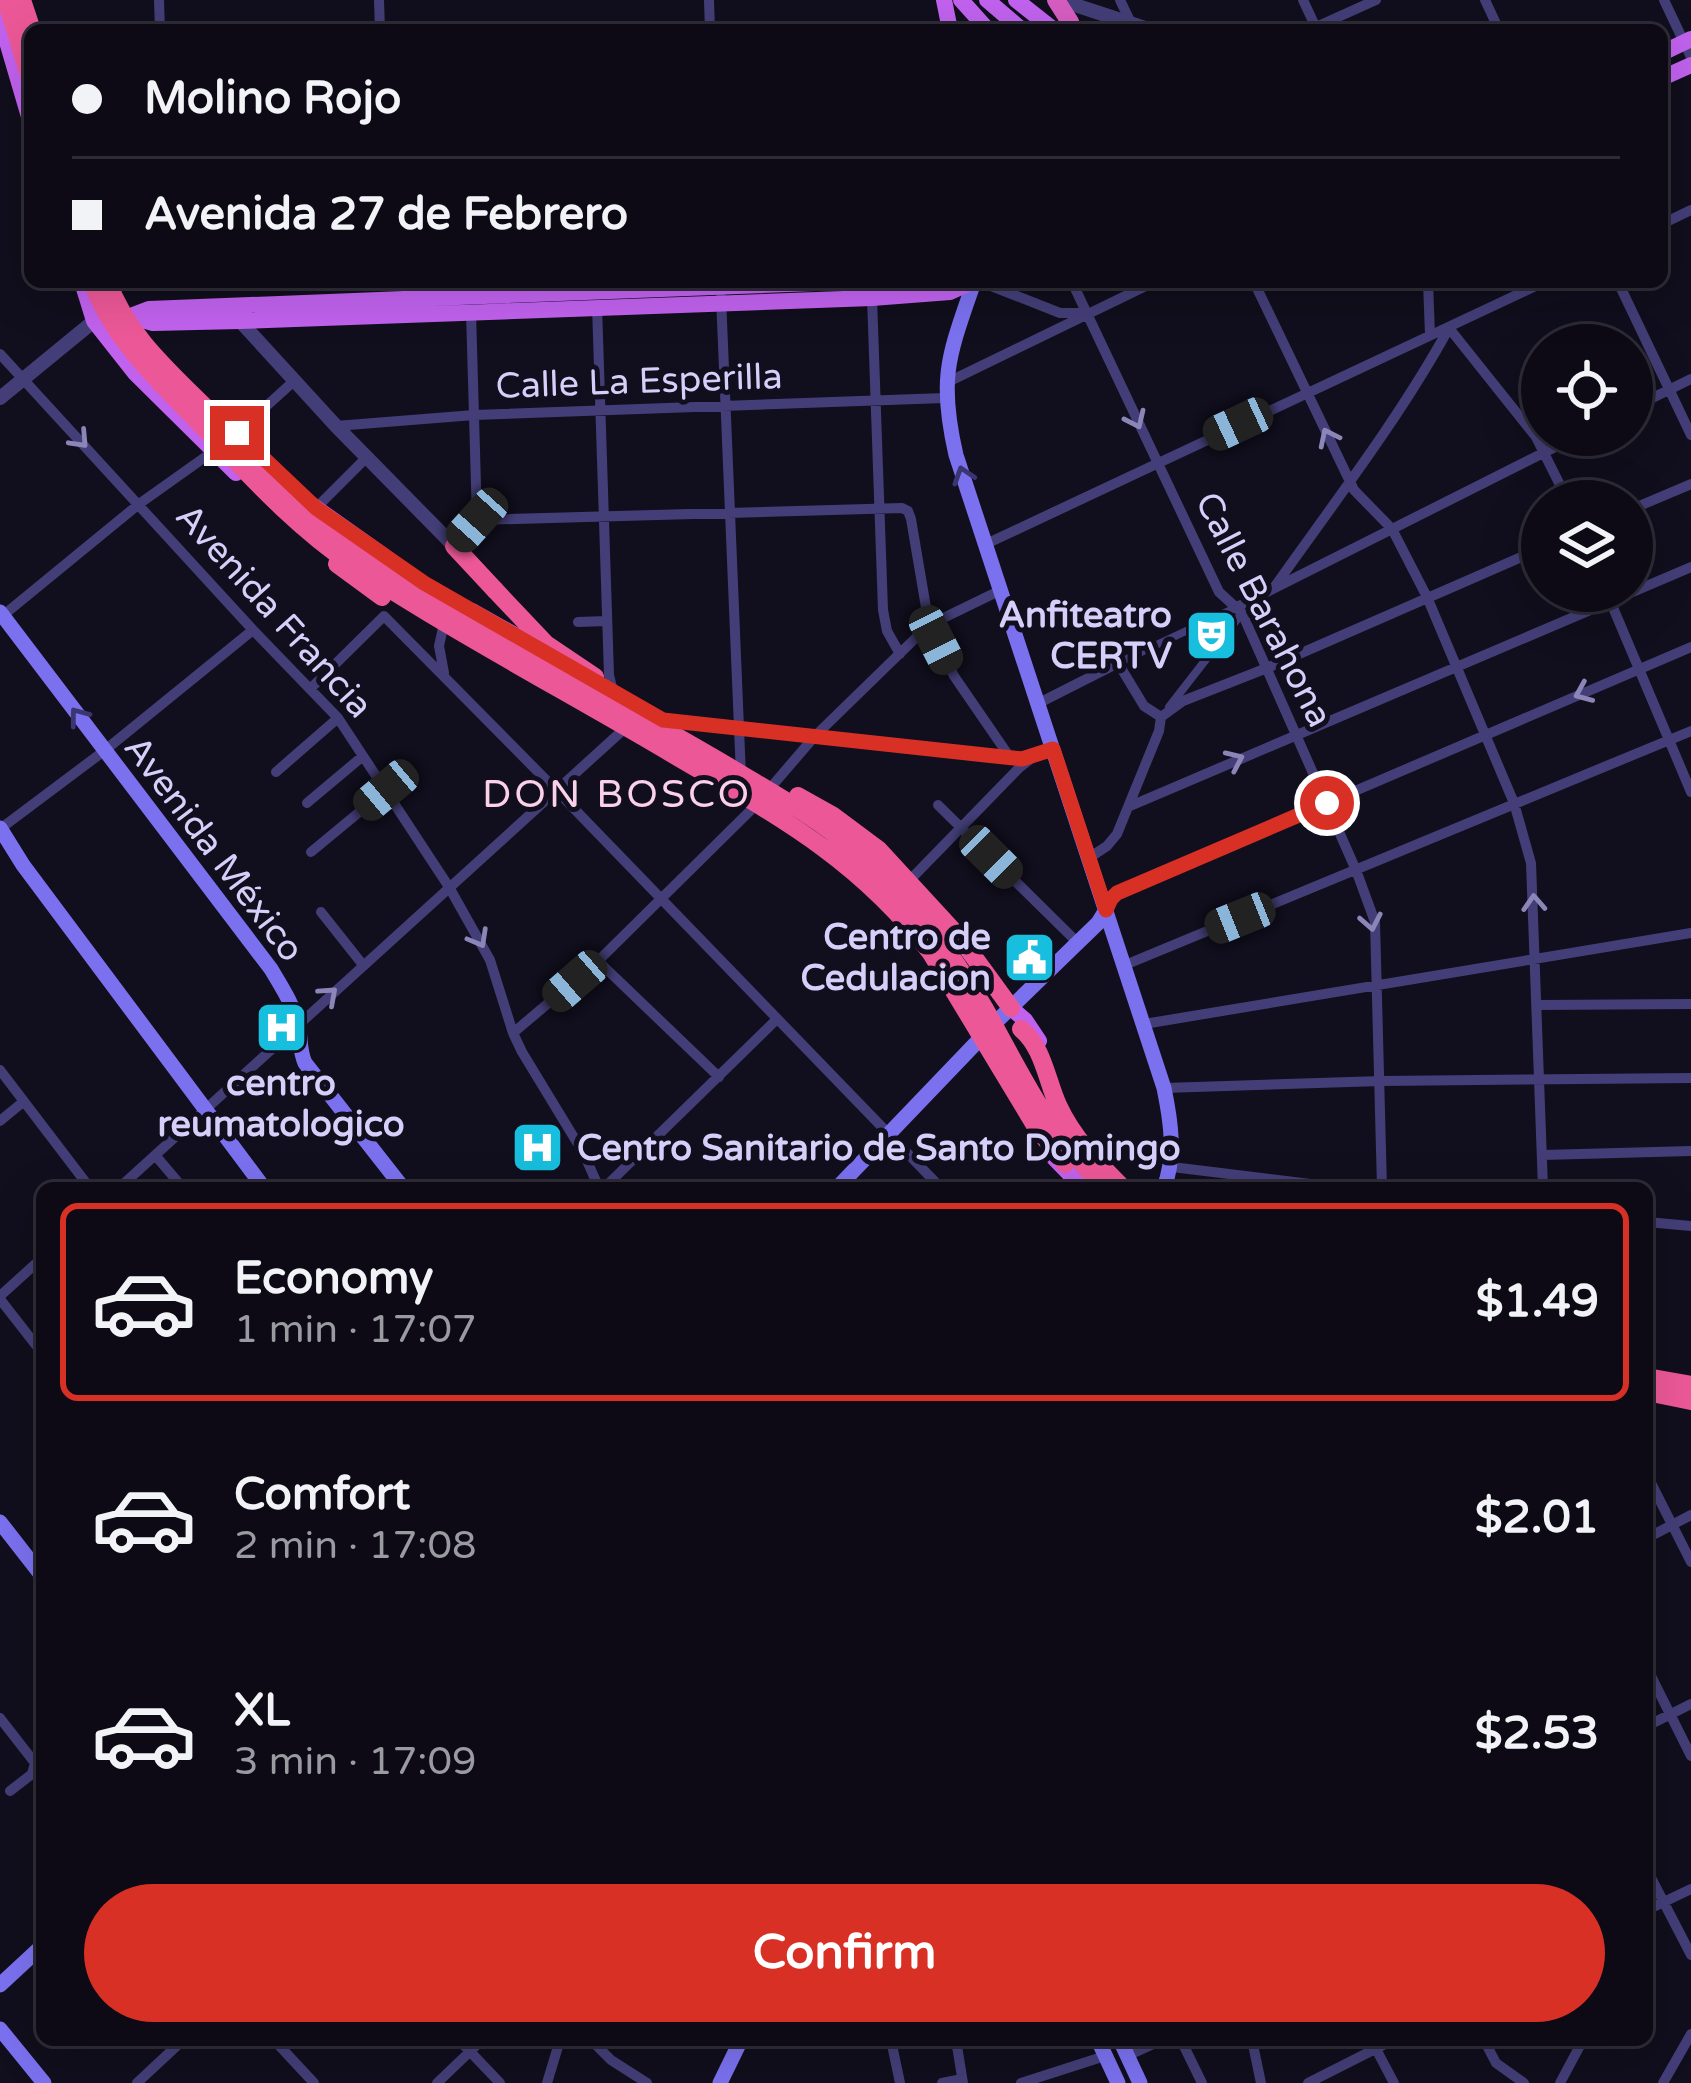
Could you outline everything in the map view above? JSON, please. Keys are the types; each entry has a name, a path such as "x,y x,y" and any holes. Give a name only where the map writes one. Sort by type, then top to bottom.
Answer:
{"highway":[{"path":"6,0 24,58"},
{"path":"0,15 24,65"},
{"path":"90,288 142,364 311,534 407,600 794,826 879,892 949,980 1036,1127 1080,1182"},
{"path":"113,288 121,312 159,360 324,525 519,649 747,774 849,845 922,918 983,1006 1046,1119 1100,1182"},
{"path":"305,540 383,607 576,698"},
{"path":"454,546 546,644 622,695 634,711"},
{"path":"747,774 789,790 861,835 920,892 960,938 1005,1014 1034,1042 1071,1130 1115,1182"},
{"path":"1653,1374 1691,1381"},
{"path":"1653,1397 1691,1401"}],"main road":[{"path":"961,0 983,24"},
{"path":"987,0 1015,24"},
{"path":"1016,0 1064,14"},
{"path":"0,15 24,99"},
{"path":"87,288 94,322 135,373 305,540 746,808 806,839 886,910 923,951 1061,1178 1071,1182"},
{"path":"88,288 100,307 112,302 111,288"},
{"path":"114,288 130,316 237,433 316,508 424,583 589,676 611,683 747,774 856,839 903,887 1005,1014 1042,1100 1086,1159 1114,1182"},
{"path":"130,316 153,323 240,321 390,299 471,312 760,288"},
{"path":"721,291 872,298 960,288"},
{"path":"973,288 949,356 945,391 956,455 1164,1088 1171,1122 1172,1167 1166,1182"},
{"path":"94,322 149,309 390,299 597,300"},
{"name":"Avenida México","path":"1,615 271,969 298,1023 305,1063 398,1182"},
{"path":"0,829 259,1182"},
{"path":"843,1182 1106,910"},
{"path":"1005,1014 1035,1033 1086,1159"},
{"path":"1653,1398 1691,1410"},
{"path":"0,1522 36,1568"},
{"path":"0,1985 36,1952"},
{"path":"0,2029 44,2083"},
{"path":"720,2083 738,2046"},
{"path":"1102,2048 1118,2083"},
{"path":"1123,2048 1140,2083"}],"street":[{"path":"1325,24 1376,0"},
{"path":"1664,0 1691,61"},
{"path":"1064,14 1126,24"},
{"path":"991,288 1060,313 1087,314"},
{"name":"Calle Barahona","path":"1075,288 1219,592 1238,610 1267,668 1375,922 1382,1182"},
{"path":"945,391 1141,288"},
{"path":"1257,288 1349,481 1392,529 1427,597 1514,803 1531,863 1543,1182"},
{"path":"1428,288 1430,335"},
{"path":"986,544 1532,288"},
{"path":"1621,288 1691,435"},
{"path":"721,291 737,729 747,774 746,808"},
{"path":"872,298 883,610 887,631 900,653"},
{"path":"597,300 611,683 627,733"},
{"path":"454,546 477,520 471,312"},
{"path":"240,321 367,458 589,676"},
{"path":"0,398 94,322"},
{"path":"1449,328 1521,416"},
{"path":"1273,589 1449,328"},
{"name":"Avenida Francia","path":"0,355 338,718 449,887 490,960 513,1034 599,1182"},
{"path":"1653,398 1691,379"},
{"path":"1,615 139,504 237,433 294,381"},
{"name":"Calle La Esperilla","path":"336,426 474,415 874,402 945,391"},
{"path":"1040,703 1238,610 1536,456"},
{"path":"316,508 367,458"},
{"path":"1653,500 1691,484"},
{"path":"477,520 902,508 911,519 929,625 955,676 1009,756"},
{"path":"1161,717 1183,701 1521,557"},
{"path":"1653,580 1691,567"},
{"path":"513,1034 598,961 929,625 1001,590"},
{"path":"310,689 383,607 448,680 935,1182"},
{"path":"1089,858 1117,835 1161,717 1238,610"},
{"path":"1128,807 1573,612"},
{"path":"1615,612 1691,792"},
{"path":"578,622 607,621"},
{"path":"444,623 439,646 448,680"},
{"path":"0,829 253,631"},
{"path":"1106,910 1117,893 1691,647"},
{"path":"1118,663 1144,706 1161,717"},
{"path":"276,772 338,718"},
{"path":"126,1182 555,789 627,733 663,720 1033,757"},
{"path":"1125,965 1691,731"},
{"path":"903,887 1019,768 1053,749"},
{"path":"307,803 363,756"},
{"path":"311,852 386,790"},
{"path":"938,805 1078,944"},
{"path":"321,912 363,965"},
{"path":"1144,1024 1691,933"},
{"path":"598,961 719,1077"},
{"path":"1537,1005 1691,1004"},
{"path":"608,1182 777,1019"},
{"path":"0,1070 85,1182"},
{"path":"1164,1088 1691,1078"},
{"path":"0,1120 23,1102"},
{"path":"1543,1155 1691,1150"},
{"path":"155,1155 178,1182"},
{"path":"1172,1167 1294,1182"},
{"path":"1653,1223 1691,1226"},
{"path":"36,1264 0,1298 36,1345"},
{"path":"1653,1487 1691,1562"},
{"path":"1653,1535 1691,1514"},
{"path":"1653,1680 1691,1756"},
{"path":"1653,1723 1691,1704"},
{"path":"0,1718 35,1763 32,1774 10,1791"},
{"path":"1653,1882 1691,1955"},
{"path":"1653,1907 1691,1889"},
{"path":"1663,2083 1691,2034"},
{"path":"137,2083 177,2046"},
{"path":"280,2046 314,2083"},
{"path":"465,2046 500,2083"},
{"path":"437,2083 475,2046"},
{"path":"548,2083 558,2046"},
{"path":"597,2046 647,2083"},
{"path":"892,2046 900,2083"},
{"path":"942,2083 963,2081 957,2046"},
{"path":"1184,2046 1202,2083"},
{"path":"1253,2046 1261,2083"},
{"path":"1308,2083 1382,2046"},
{"path":"1487,2046 1496,2063 1524,2083"},
{"path":"1560,2083 1580,2046"},
{"path":"1021,2083 1102,2048"},
{"path":"1376,2049 1394,2083"}],"place":[{"name":"Anfiteatro CERTV","path":"1211,635"},
{"name":"Centro de Cedulacion","path":"1030,957"},
{"name":"centro reumatologico","path":"281,1027"},
{"name":"Centro Sanitario de Santo Domingo","path":"538,1147"}],"district":[{"name":"DON BOSCO","path":"617,793"}],"route":[{"path":"237,433 316,508 362,542 424,583 663,720 1022,759 1053,749 1106,910 1117,893 1327,803"}]}
